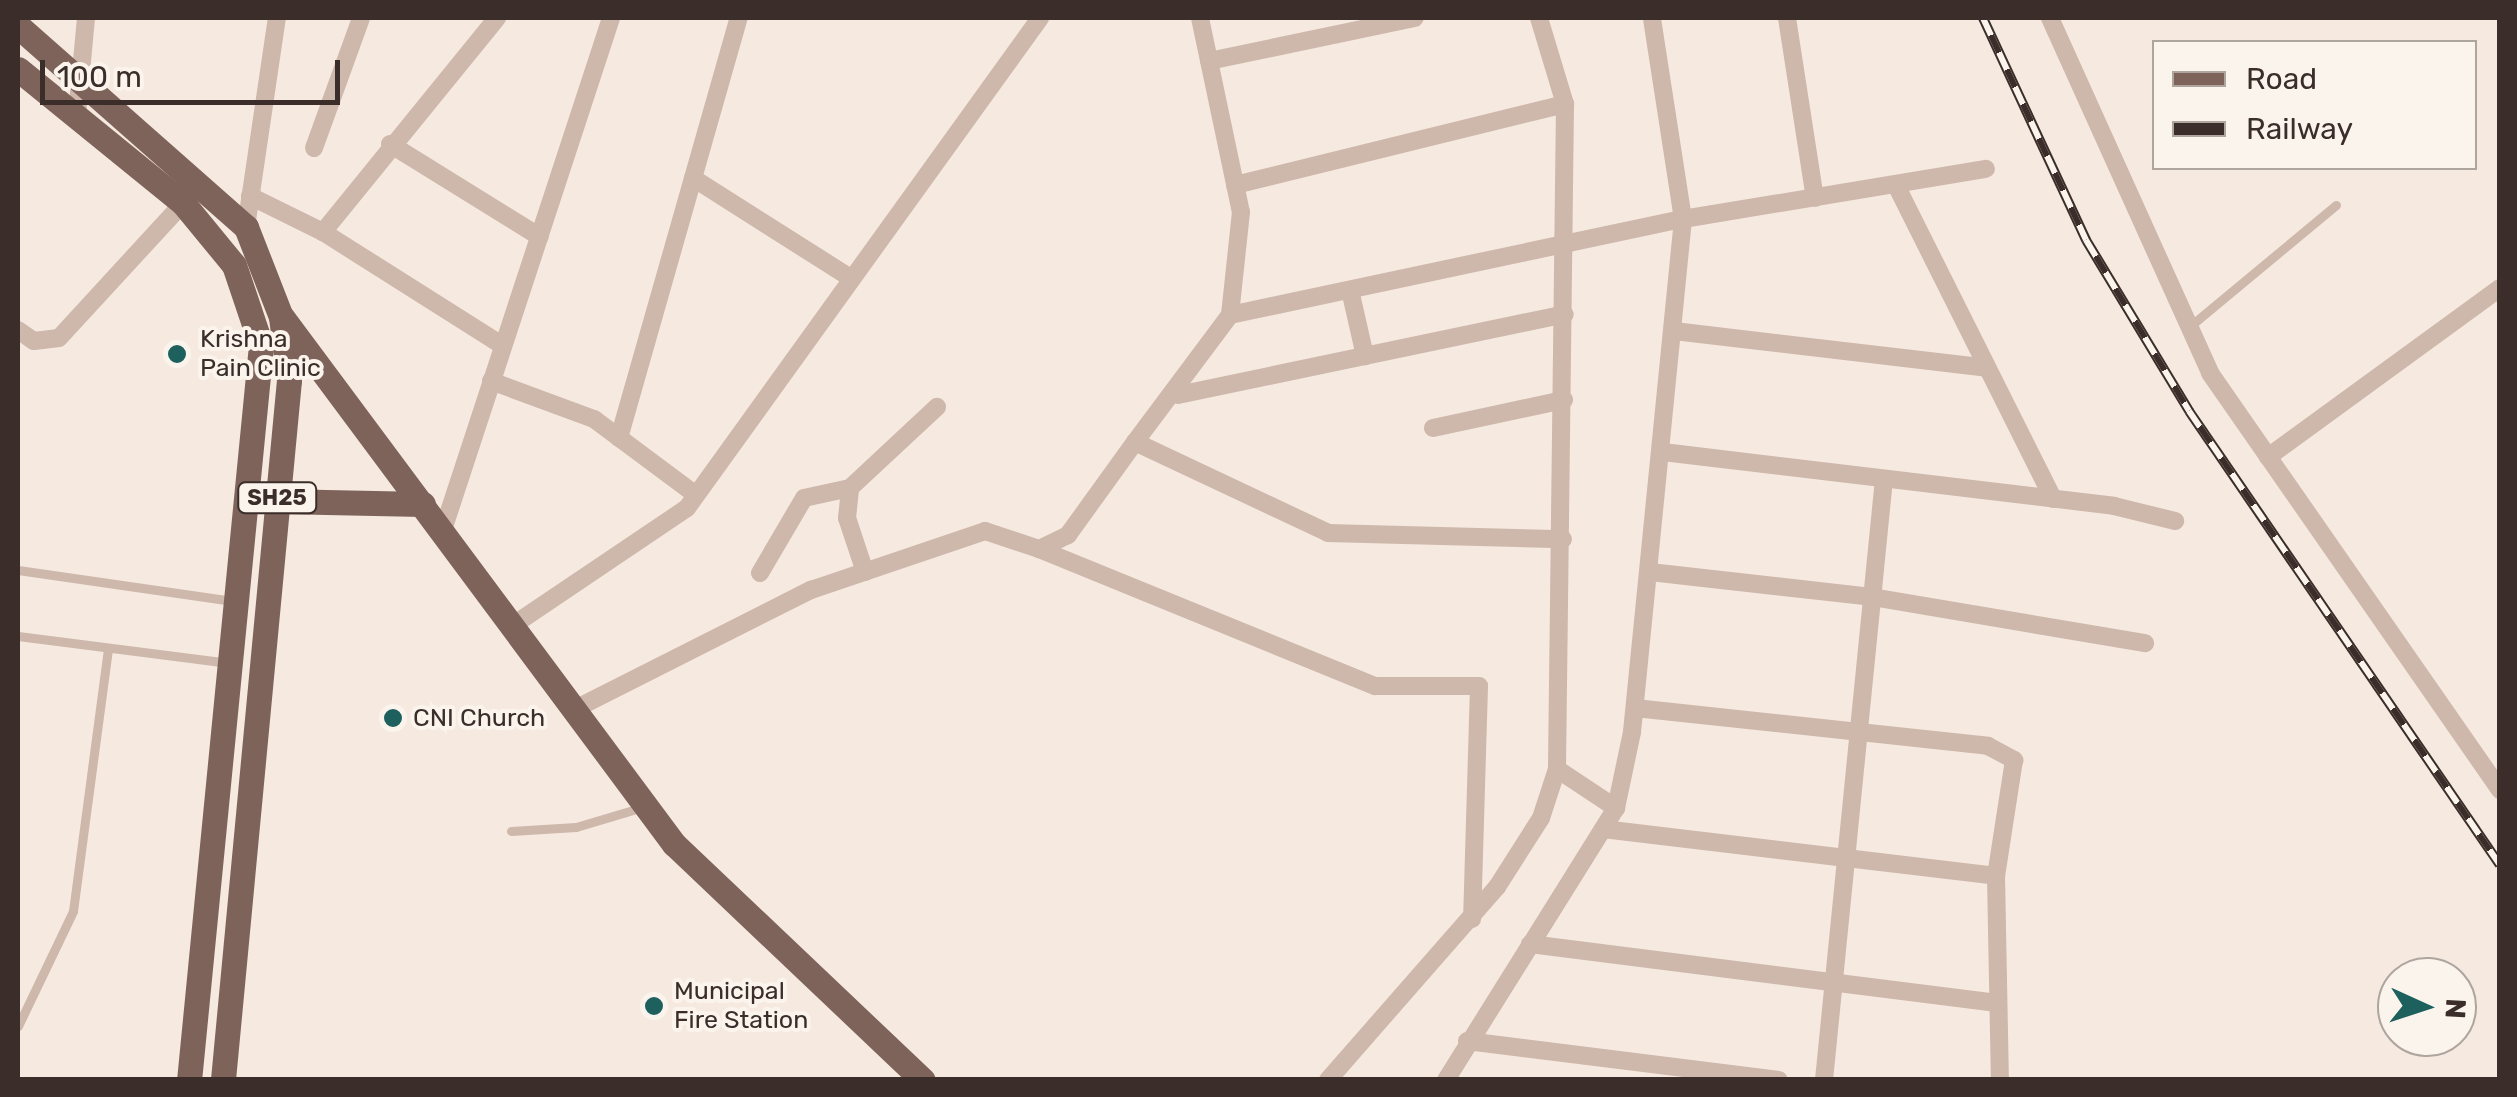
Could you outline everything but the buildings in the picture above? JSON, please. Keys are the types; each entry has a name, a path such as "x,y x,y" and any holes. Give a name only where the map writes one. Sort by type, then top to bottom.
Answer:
{"main road":[{"name":"SH25","path":"18,26 85,79 246,227 281,317 288,380 223,1080"},
{"name":"SH25","path":"18,69 184,203 252,298 281,317 674,844 924,1080"},
{"path":"189,1080 262,373 252,298"},
{"path":"277,501 423,504"}],"street":[{"path":"77,115 85,79 86,18"},
{"path":"246,227 277,18"},
{"path":"314,148 361,18"},
{"path":"322,232 390,144 497,18"},
{"path":"442,530 610,18"},
{"path":"619,438 738,18"},
{"path":"512,626 696,495 1040,18"},
{"path":"1039,549 1068,535 1135,442 1178,395 1230,315 1241,212 1200,18"},
{"path":"1208,60 1415,18"},
{"path":"1328,1080 1472,919 1541,818 1557,769 1566,104 1538,18"},
{"path":"1446,1080 1616,808 1634,708 1650,572 1683,219 1652,18"},
{"path":"1787,18 1815,198"},
{"path":"2050,18 2189,327 2268,456 2500,790"},
{"path":"1235,185 1566,104"},
{"path":"390,144 540,237"},
{"path":"1230,315 1683,219 1986,170"},
{"path":"693,178 852,279"},
{"path":"1896,185 2053,498"},
{"path":"250,196 322,232 503,346"},
{"path":"18,330 34,341 58,338 184,203"},
{"path":"2268,456 2500,288"},
{"path":"1350,290 1365,356"},
{"path":"1178,395 1565,314"},
{"path":"1674,331 1988,368"},
{"path":"492,382 594,419 696,495"},
{"path":"1433,428 1564,400"},
{"path":"760,573 804,498 850,488 937,407"},
{"path":"1135,442 1328,533 1562,539"},
{"path":"1663,452 2053,498 2175,521"},
{"path":"1824,1080 1850,862 1857,731 1884,479"},
{"path":"850,488 847,518 865,572"},
{"path":"573,710 865,572 986,531 1375,686 1478,686 1472,919"},
{"path":"1650,572 1872,596 2145,643"},
{"path":"1634,708 1988,746 2014,760 1996,876 2000,1080"},
{"path":"1557,769 1616,808"},
{"path":"1603,828 1850,862 1996,876"},
{"path":"1530,944 1836,986 1997,1003"},
{"path":"1467,1042 1779,1080"}],"lane":[{"path":"2189,327 2336,204"},
{"path":"18,570 238,602"},
{"path":"18,636 232,664"},
{"path":"18,1026 73,911 108,648"},
{"path":"511,832 576,828 646,806"}],"railway":[{"path":"1983,18 2086,240 2189,411 2500,865"}],"place":[{"name":"Krishna Pain Clinic","path":"177,354"},
{"name":"CNI Church","path":"393,718"},
{"name":"Municipal Fire Station","path":"654,1006"}]}
